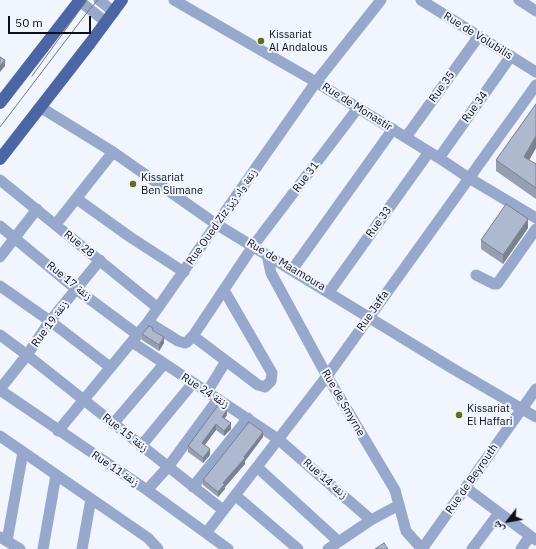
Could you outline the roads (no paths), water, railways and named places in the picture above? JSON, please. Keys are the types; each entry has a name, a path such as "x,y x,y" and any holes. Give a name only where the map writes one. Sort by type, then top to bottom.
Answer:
{"main road":[{"path":"0,103 79,0"},
{"path":"0,159 122,0"}],"street":[{"path":"79,0 106,22"},
{"path":"99,0 114,12"},
{"name":"Rue de Monastir","path":"174,0 316,82 406,137 469,178 536,218"},
{"name":"Rue Oued Ziz زنقة واد زيز","path":"58,431 110,366 135,339 148,322 316,82 381,0"},
{"name":"Rue de Volubilis","path":"421,0 536,72"},
{"path":"519,0 536,11"},
{"name":"Rue 35","path":"406,137 478,36"},
{"name":"Rue 34","path":"439,158 511,56"},
{"name":"Rue Jaffa","path":"206,533 327,376 536,85"},
{"name":"Rue de Maamoura","path":"40,107 113,152 216,224 536,417"},
{"name":"Rue 31","path":"189,340 253,246 358,108"},
{"path":"292,270 393,130"},
{"path":"56,224 113,152"},
{"name":"Rue 33","path":"329,292 429,152"},
{"name":"Rue 28","path":"0,180 158,308"},
{"path":"77,199 130,237 184,272"},
{"path":"0,257 16,238 36,209"},
{"name":"Rue 17 زنقة","path":"0,226 135,339"},
{"path":"476,275 494,284 498,284 536,229"},
{"name":"Rue de Smyrne","path":"267,255 271,273 327,376 392,483 406,531 422,549"},
{"name":"Rue 19 زنقة","path":"0,389 27,355 50,321 100,260"},
{"path":"0,286 110,366"},
{"path":"148,322 178,341 189,340 226,361 262,387 265,387 271,382 272,373 224,290"},
{"name":"Rue 15 زنقة","path":"0,335 223,510"},
{"name":"Rue 24 زنقة","path":"135,339 164,364 278,439"},
{"path":"207,392 226,361"},
{"path":"113,424 164,364"},
{"path":"141,446 193,383"},
{"name":"Rue 11 زنقة","path":"0,389 58,431 147,490 228,549"},
{"name":"Rue de Beyrouth","path":"422,549 536,389"},
{"path":"147,490 168,467 218,399"},
{"path":"193,487 248,418"},
{"path":"0,436 148,538 158,549"},
{"name":"Rue 14 زنقة","path":"278,439 371,520"},
{"path":"20,549 4,539 23,452"},
{"path":"257,468 338,541"},
{"path":"45,548 56,474"},
{"path":"466,488 533,538 521,549"},
{"path":"236,496 298,549"},
{"path":"82,549 91,499"},
{"path":"328,549 371,520 399,505"},
{"path":"472,549 499,513"}],"tram line":[{"path":"32,76 87,0"},
{"path":"0,127 98,0"}],"place":[{"name":"Kissariat Al Andalous","path":"261,41"},
{"name":"Kissariat Ben Slimane","path":"133,184"},
{"name":"Kissariat El Haffari","path":"459,415"}]}
